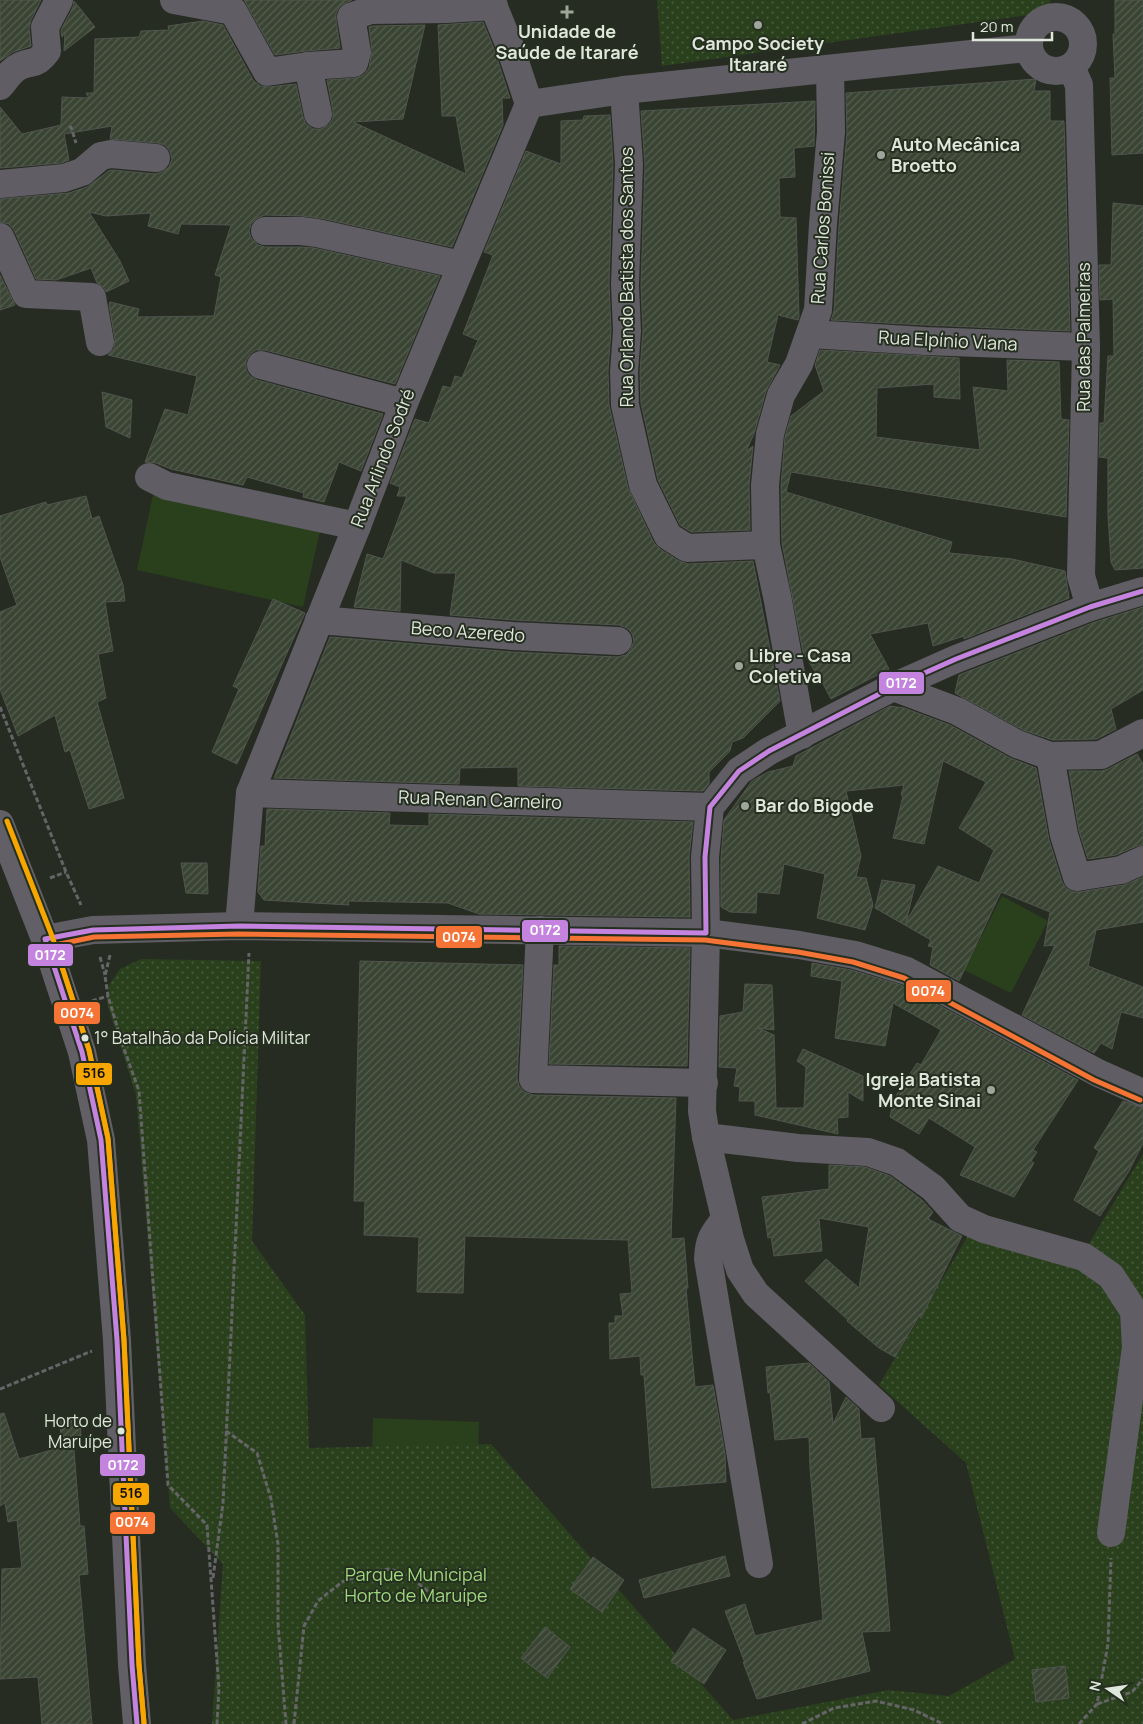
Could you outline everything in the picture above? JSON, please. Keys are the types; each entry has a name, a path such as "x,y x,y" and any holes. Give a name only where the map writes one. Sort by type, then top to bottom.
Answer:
{"main road":[{"path":"0,824 45,938 82,1052 101,1140 117,1340 132,1665 137,1724"}],"street":[{"path":"0,86 18,66 38,61 47,51 45,27 58,0"},
{"path":"174,0 234,11 267,72 308,66 354,63 358,52 351,17 370,10 446,9 492,3 509,44 528,104 624,90 1028,48"},
{"path":"1059,8 1074,24 1082,38 1081,55 1071,68 1053,72 1036,64 1028,48 1031,32 1059,8"},
{"path":"308,66 318,114"},
{"name":"Rua das Palmeiras","path":"1071,68 1079,85 1086,347 1081,576 1090,607"},
{"name":"Rua Carlos Bonissi","path":"802,734 766,545 765,485 770,434 781,395 799,364 818,310 831,132 830,69"},
{"name":"Rua Orlando Batista dos Santos","path":"624,90 628,164 625,405 644,485 668,536 687,548 766,545"},
{"name":"Rua Arlindo Sodré","path":"244,937 250,794 404,403 528,104"},
{"path":"0,184 64,178 82,172 101,156 111,154 156,158"},
{"path":"265,231 318,233 461,265"},
{"path":"0,237 26,294 92,297 100,342"},
{"name":"Rua Elpínio Viana","path":"810,334 925,341 1086,347"},
{"path":"261,365 404,403"},
{"path":"150,477 167,486 357,526"},
{"path":"881,1408 756,1294 740,1270 706,1137 702,1111 706,933 705,857 710,807 739,771 769,751 893,687 956,659 1090,607 1143,591"},
{"name":"Beco Azeredo","path":"319,620 513,636 618,641"},
{"path":"893,687 957,711 1017,744 1050,756 1101,755 1143,733"},
{"path":"1050,756 1064,835 1077,877 1121,870 1143,860"},
{"name":"Rua Renan Carneiro","path":"250,794 710,807"},
{"path":"45,938 93,930 244,937 291,927 706,933 799,945 846,954 907,971 1098,1072 1143,1093"},
{"path":"540,930 533,1079 704,1083"},
{"path":"706,1137 798,1148 868,1152 897,1162 933,1188 960,1218 984,1228 1084,1257 1111,1276 1134,1311 1136,1347 1111,1533"},
{"path":"726,1219 712,1236 708,1258 759,1564"}],"path":[{"path":"0,707 66,872 93,930 105,976 108,996 139,1091 168,1485 207,1525 219,1688 217,1724"},
{"path":"212,1586 223,1503 244,937"},
{"path":"105,976 110,955 117,949"},
{"path":"0,1390 117,1340"},
{"path":"226,1431 257,1453 271,1500 278,1544 278,1624 286,1724"},
{"path":"1097,1704 1108,1644 1111,1533"},
{"path":"294,1724 304,1626 318,1601 342,1582 369,1572 390,1569 408,1575 436,1598"},
{"path":"1079,1724 1097,1704 1132,1692 1143,1679"},
{"path":"802,1724 834,1708 876,1701 914,1710 943,1724"}],"green space":[{"path":"657,0 1050,0 1051,12 662,66"},
{"path":"157,476 324,513 303,607 137,570"},
{"path":"1002,896 1048,921 1011,993 964,970"},
{"name":"Parque Municipal Horto de Maruípe","path":"141,959 261,961 252,1241 305,1315 309,1448 491,1444 733,1720 889,1690 949,1696 1015,1659 966,1463 879,1385 972,1229 1078,1262 1143,1154 1143,1724 212,1724 223,1564 170,1508 136,1095 107,1003 109,985 120,969"},
{"path":"373,1418 479,1422 477,1496 371,1492"}],"building":[{"path":"0,0 41,0 29,28 31,46 13,52 0,61"},
{"path":"244,0 352,0 340,6 336,13 340,48 275,55"},
{"path":"1115,0 1143,0 1143,153 1112,155 1110,78 1115,78 1113,34 1115,34"},
{"path":"74,1 95,27 64,51 65,33 62,37 61,30 73,7"},
{"path":"203,21 223,25 253,80 260,86 296,84 303,117 306,124 313,129 321,129 329,125 333,118 327,80 356,78 364,75 369,68 372,50 369,27 425,25 403,119 353,122 466,174 456,116 442,116 438,25 483,22 510,98 502,98 503,125 452,247 320,218 303,216 265,215 257,218 251,224 249,231 251,238 258,245 265,247 314,248 440,276 395,384 265,350 256,350 250,354 246,361 246,370 250,376 257,380 383,414 361,471 339,462 324,502 303,497 304,493 247,477 243,485 171,469 156,463 145,462 165,409 188,415 197,376 108,355 114,348 115,340 110,302 139,309 137,317 214,316 221,277 215,275 231,225 181,224 178,234 148,226 151,213 106,216 89,212 120,261 129,281 106,292 97,283 91,268 56,280 36,279 14,230 9,224 0,222 0,199 69,193 87,187 112,170 155,174 169,167 172,159 170,151 165,145 110,139 112,126 64,134 69,160 61,163 0,168 0,107 22,134 61,125 62,97 89,98 86,93 94,93 95,39 139,37 141,31 169,30 168,26"},
{"path":"1036,79 1034,91 1050,91 1050,121 1064,121 1070,331 831,320 834,311 847,133 846,93"},
{"path":"815,101 814,146 794,148 795,177 779,178 780,217 796,218 799,317 798,320 778,315 767,362 780,365 766,391 754,434 746,451 753,446 749,485 750,530 691,532 680,525 658,480 641,403 640,372 643,330 641,285 645,165 641,111"},
{"path":"610,115 613,164 609,284 611,331 608,371 609,405 628,488 654,543 679,561 688,564 753,561 780,701 743,738 732,742 730,751 709,772 709,784 703,791 518,786 518,767 460,768 459,784 274,778 330,637 512,652 617,657 626,655 631,649 634,641 632,633 627,628 619,625 450,615 456,573 434,573 401,560 400,611 354,607 367,554 383,559 407,496 397,496 400,487 390,483 415,419 429,423 443,386 451,388 455,376 462,378 478,340 463,334 493,255 484,252 526,151 561,164 561,121 583,120 584,116"},
{"path":"1113,203 1143,206 1143,568 1115,570 1111,562 1108,515 1108,458 1099,457 1100,423 1104,423 1108,356 1114,356 1113,299 1100,300 1099,265 1111,265"},
{"path":"0,275 15,305 0,310"},
{"path":"820,350 959,358 960,399 934,397 934,384 877,388 876,437 980,450 973,387 1008,391 1007,360 1059,362 1061,419 1069,420 1066,517 791,472 786,492 952,542 949,553 1012,559 1065,571 1069,598 964,639 964,636 933,646 928,623 870,634 889,669 831,699 822,682 823,680 817,675 803,652 782,543 781,486 785,437 791,416 824,391 815,365"},
{"path":"102,392 132,400 130,438 106,427"},
{"path":"86,496 92,519 99,516 123,585 125,601 105,602 113,651 98,654 106,698 97,702 124,798 89,809 70,750 65,752 55,715 18,736 0,689 0,612 17,605 0,557 0,516 46,502 47,505"},
{"path":"273,599 305,613 237,764 212,752 239,689 233,686"},
{"path":"1143,607 1143,690 1111,709 1116,729 1097,739 1053,740 1023,730 955,693 959,675 1095,622"},
{"path":"890,706 904,708 950,725 1010,758 1036,768 1049,840 1062,882 1066,888 1073,892 1079,892 1124,885 1143,877 1143,922 1096,930 1088,966 1143,987 1143,1018 1121,1012 1112,1049 1101,1043 1094,1053 1022,1015 1055,945 1044,946 1050,912 1001,892 959,981 930,965 933,947 928,946 931,940 875,908 882,880 915,885 906,922 938,866 979,883 994,850 959,828 986,782 943,761 924,844 893,838 904,785 846,791 861,856 856,877 866,878 873,905 865,930 817,918 825,874 784,864 779,894 757,892 756,913 730,912 721,907 721,858 724,820 752,781 768,772 793,766 796,756"},
{"path":"1137,754 1143,764 1143,845 1116,855 1088,859 1079,831 1069,771 1102,771"},
{"path":"267,809 390,813 389,825 429,826 429,814 693,822 689,857 690,917 479,914 448,903 348,901 349,905 264,900 258,892 261,846 265,846"},
{"path":"181,863 207,863 208,894 186,893"},
{"path":"559,946 690,948 687,1066 549,1064 554,965 559,965"},
{"path":"360,961 523,965 517,1078 519,1086 524,1092 533,1095 676,1098 671,1239 684,1238 688,1288 686,1288 695,1387 713,1385 725,1454 726,1482 652,1488 644,1375 641,1375 640,1356 610,1359 609,1323 615,1323 615,1316 623,1316 620,1294 632,1293 628,1240 465,1236 463,1293 417,1292 419,1237 364,1235 365,1201 354,1201"},
{"path":"812,963 851,970 901,985 1078,1080 1033,1150 1037,1152 1031,1161 1034,1163 1014,1197 960,1175 975,1147 929,1118 919,1134 890,1117 894,1099 917,1063 921,1065 941,1030 893,1003 885,1046 835,1038 842,981 811,976"},
{"path":"745,984 772,985 774,1030 758,1028 774,1035 776,1108 804,1108 806,1067 797,1061 803,1049 863,1076 863,1101 848,1092 848,1117 837,1118 838,1134 755,1115 755,1101 739,1101 740,1087 734,1086 737,1068 719,1067 720,1016 743,1012"},
{"path":"1123,1101 1143,1108 1143,1143 1129,1171 1100,1216 1074,1200 1099,1151 1094,1148"},
{"path":"829,1165 865,1167 890,1176 922,1200 933,1212 928,1219 962,1236 921,1318 919,1316 895,1357 879,1348 847,1321 805,1281 826,1259 859,1288 869,1227 819,1218 822,1251 774,1256 771,1237 768,1238 762,1197 829,1189"},
{"path":"809,1363 829,1382 833,1424 846,1397 859,1409 861,1439 874,1438 890,1631 862,1632 870,1671 757,1699 725,1611 745,1604 755,1636 823,1620 809,1437 775,1440 766,1367"},
{"path":"4,1413 19,1459 52,1450 61,1435 59,1418 80,1417 81,1437 73,1438 80,1526 84,1526 88,1574 79,1575 92,1724 42,1724 38,1677 0,1679 2,1569 22,1568 17,1520 8,1522 5,1503 0,1506 0,1414"},
{"path":"725,1556 730,1576 644,1598 639,1580"},
{"path":"593,1557 624,1580 602,1612 570,1589"},
{"path":"545,1627 570,1647 547,1678 521,1658"},
{"path":"693,1628 726,1650 704,1684 671,1661"},
{"path":"1065,1666 1069,1698 1036,1702 1032,1670"}],"transit line":[{"name":"0172","path":"137,1724 132,1665 117,1340 101,1140 82,1052 45,939 93,930 239,926 706,933 705,857 710,807 739,771 769,751 893,687 956,659 1090,607 1143,591"},
{"name":"516","path":"7,821 52,936 89,1050 108,1138 124,1340 139,1665 144,1723"},
{"name":"0074","path":"144,1723 139,1665 124,1340 108,1139 89,1050 55,945 94,937 239,934 705,940 798,952 853,962 904,978 1094,1080 1140,1100"}],"place":[{"name":"Unidade de Saúde de Itararé","path":"567,12"},
{"name":"Campo Society Itararé","path":"758,25"},
{"name":"Auto Mecânica Broetto","path":"881,155"},
{"name":"Libre - Casa Coletiva","path":"739,666"},
{"name":"Bar do Bigode","path":"745,806"},
{"name":"1° Batalhão da Polícia Militar","path":"85,1038"},
{"name":"Igreja Batista Monte Sinai","path":"991,1090"},
{"name":"Horto de Maruípe","path":"121,1431"}]}
